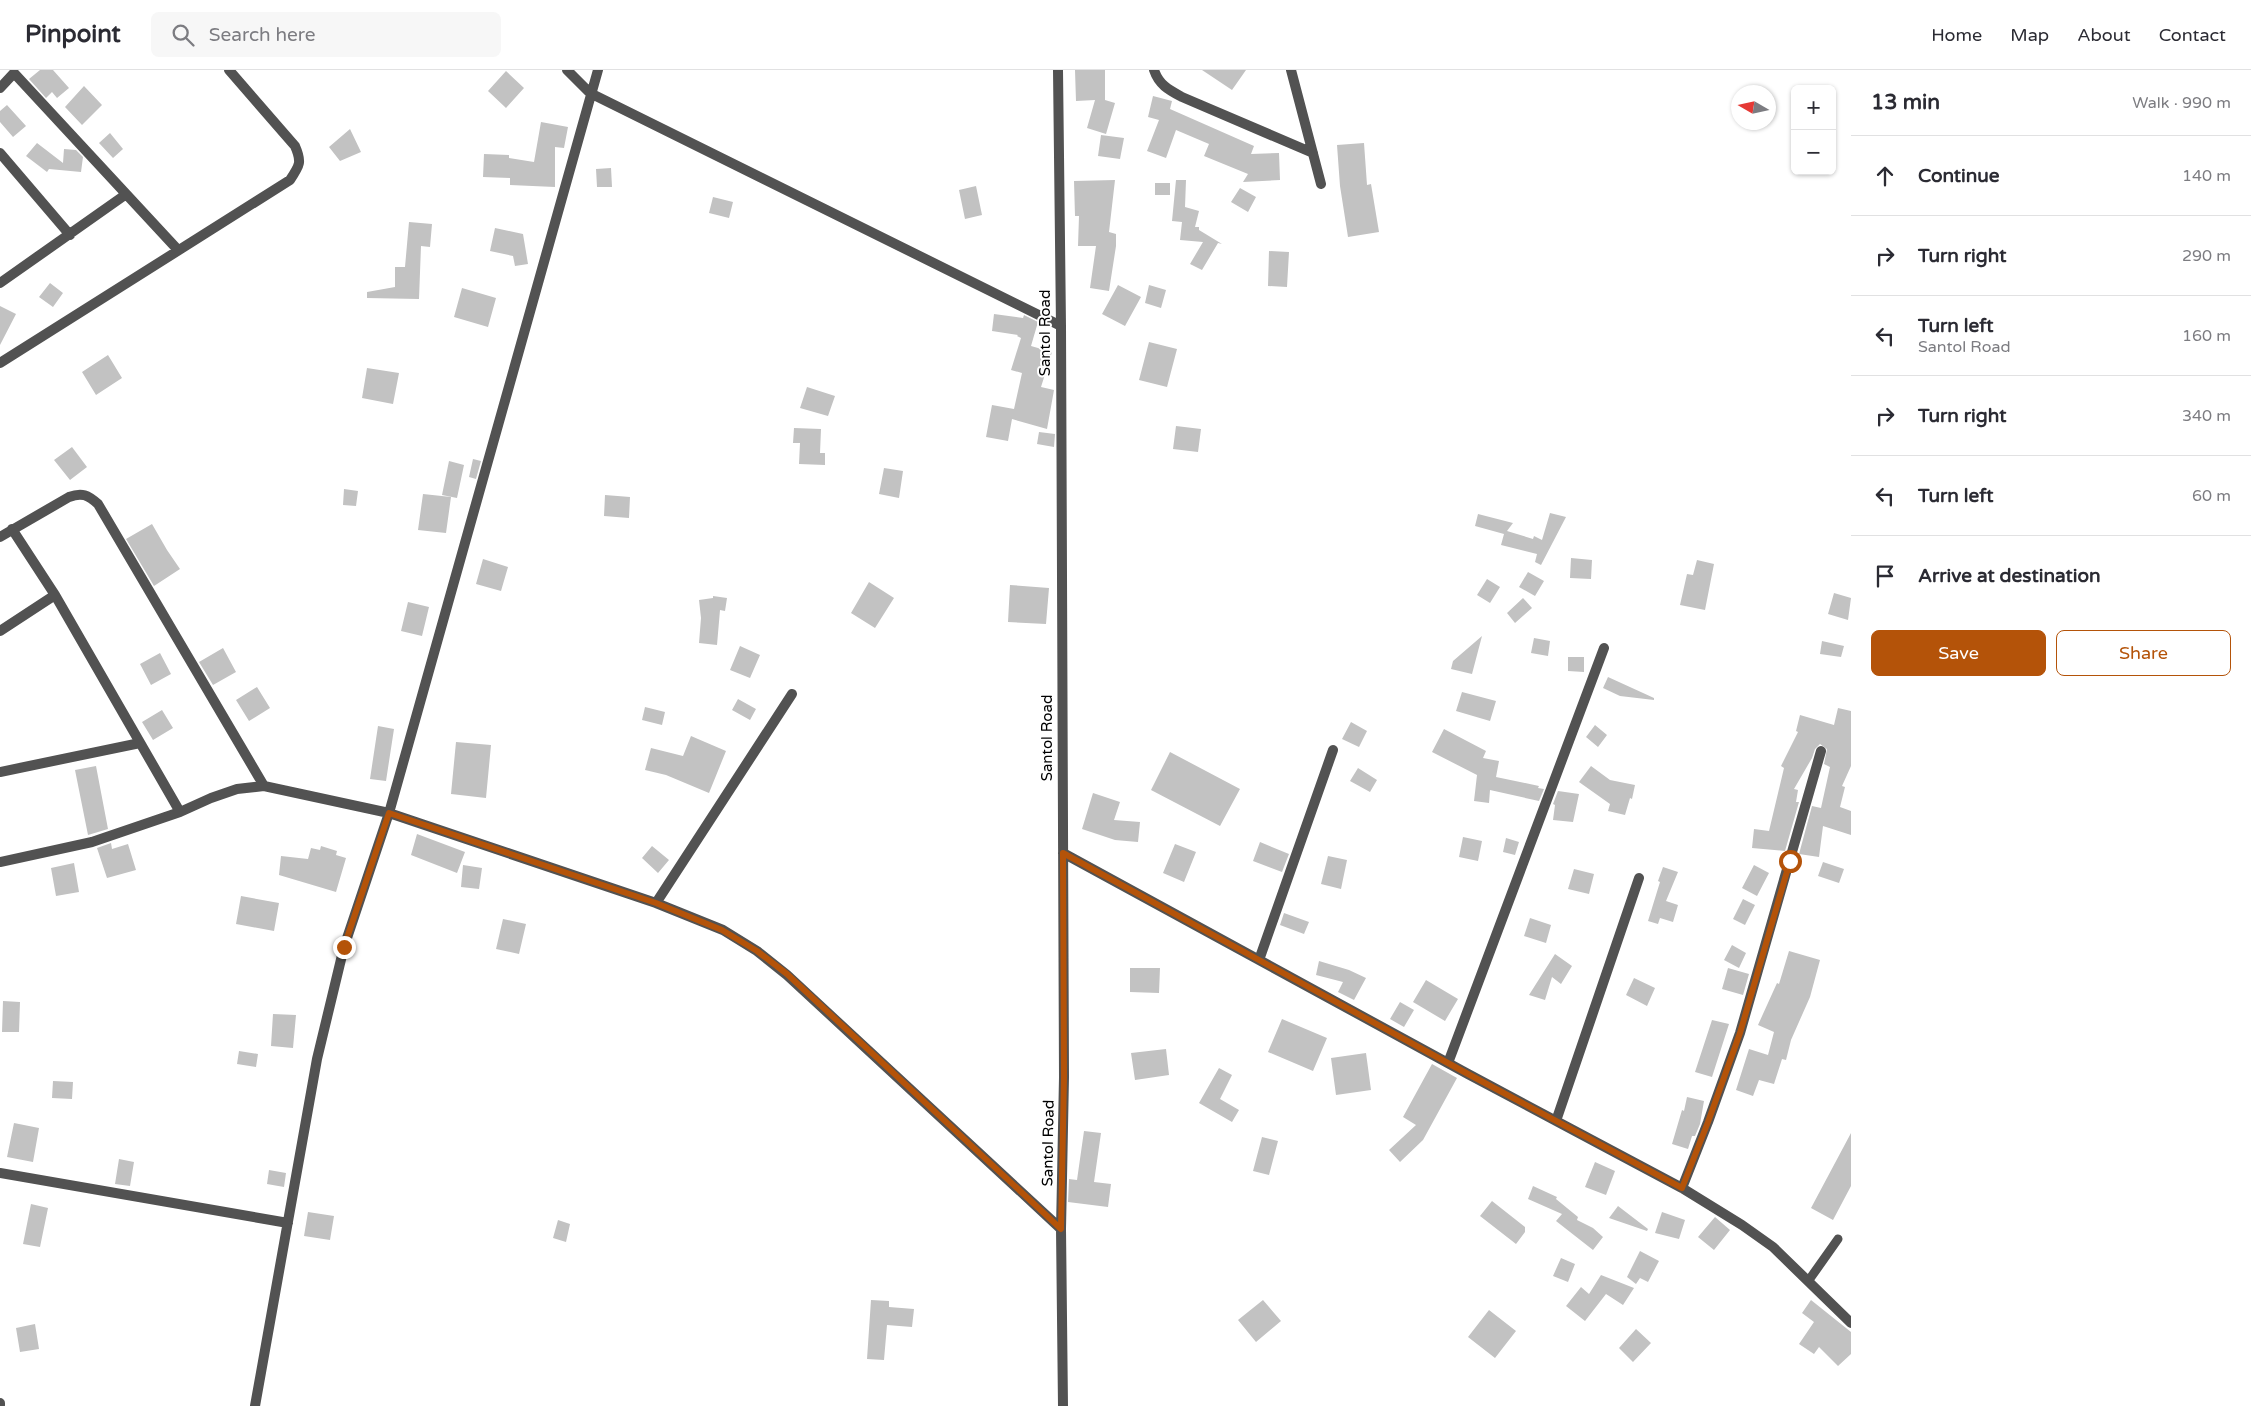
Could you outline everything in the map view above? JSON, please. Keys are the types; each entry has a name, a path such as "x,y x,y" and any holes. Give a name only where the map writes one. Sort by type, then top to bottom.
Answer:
{"street":[{"path":"0,363 290,180 298,169 300,158 295,146 229,70"},
{"path":"567,70 590,93 1061,326"},
{"path":"255,1406 317,1059 344,947 389,813 598,70"},
{"name":"Santol Road","path":"1058,70 1064,1077 1061,1229 1063,1406"},
{"path":"1154,70 1157,80 1182,96 1313,153"},
{"path":"1292,70 1321,184"},
{"path":"0,88 13,71 125,195 178,250"},
{"path":"0,153 70,235"},
{"path":"0,283 125,195"},
{"path":"0,537 75,495 81,494 98,504 264,786"},
{"path":"12,529 55,595 180,812"},
{"path":"0,631 55,595"},
{"path":"1448,1063 1604,648"},
{"path":"656,903 792,694"},
{"path":"0,772 140,743"},
{"path":"1259,960 1333,750"},
{"path":"1682,1188 1740,1033 1822,751"},
{"path":"0,862 92,842 180,812 237,789 264,786 389,813 656,903 722,930 757,951 787,974 1061,1229"},
{"path":"1063,853 1682,1188 1742,1224 1773,1247 1851,1323"},
{"path":"1556,1121 1639,878"},
{"path":"0,1173 288,1223"}],"lane":[{"path":"1809,1280 1838,1239"}],"building":[{"path":"40,70 53,70 69,88 57,98 52,92 46,98 29,79"},
{"path":"1075,70 1105,70 1105,100 1115,103 1106,134 1087,128 1095,100 1076,101"},
{"path":"1202,70 1246,70 1232,90"},
{"path":"506,71 524,88 506,108 488,91"},
{"path":"84,86 102,105 82,125 65,107"},
{"path":"1153,96 1172,101 1170,109 1254,146 1251,154 1279,153 1280,180 1243,182 1248,174 1204,156 1209,144 1176,130 1166,158 1147,151 1159,120 1148,117"},
{"path":"7,105 26,126 13,137 0,122 0,111"},
{"path":"541,122 568,127 564,148 555,147 555,187 510,185 510,178 483,177 484,154 509,155 509,158 534,162"},
{"path":"350,129 361,152 340,161 329,147"},
{"path":"110,133 123,149 113,158 99,143"},
{"path":"1101,135 1124,138 1120,159 1098,156"},
{"path":"37,143 63,163 64,149 76,150 83,157 81,172 49,169 47,172 26,156"},
{"path":"1364,143 1367,185 1371,184 1379,232 1348,237 1340,186 1337,145"},
{"path":"611,168 612,187 597,187 596,169"},
{"path":"1115,180 1109,232 1116,234 1116,246 1109,291 1090,288 1096,246 1078,246 1079,216 1075,216 1074,181"},
{"path":"1176,180 1186,180 1185,207 1199,211 1195,227 1199,227 1199,230 1222,244 1218,243 1202,270 1190,264 1203,242 1180,240 1182,222 1172,221"},
{"path":"1155,183 1170,183 1170,195 1155,195"},
{"path":"976,186 982,215 965,219 959,190"},
{"path":"1240,188 1256,197 1248,212 1231,202"},
{"path":"713,197 733,202 729,218 709,213"},
{"path":"409,222 432,224 430,247 421,246 419,299 367,298 367,292 395,287 395,267 405,267"},
{"path":"495,228 523,234 528,264 515,266 513,256 490,251"},
{"path":"1269,251 1289,252 1287,287 1268,286"},
{"path":"50,283 63,293 53,307 39,297"},
{"path":"1118,285 1141,297 1125,326 1102,314"},
{"path":"1149,285 1166,290 1161,308 1145,303"},
{"path":"462,288 496,298 488,327 454,317"},
{"path":"0,306 16,314 0,345"},
{"path":"994,314 1023,318 1024,315 1038,322 1031,346 1052,352 1041,387 1054,390 1047,429 1012,419 1008,441 986,437 992,405 1014,409 1022,373 1011,370 1021,338 1018,335 992,331"},
{"path":"1149,342 1177,349 1167,387 1139,380"},
{"path":"108,355 122,378 96,395 82,372"},
{"path":"367,368 399,373 393,404 362,398"},
{"path":"807,387 835,396 828,416 800,408"},
{"path":"1176,426 1201,429 1198,452 1173,449"},
{"path":"794,428 821,429 820,453 825,453 825,465 799,464 800,443 793,443"},
{"path":"1039,432 1055,434 1054,447 1037,444"},
{"path":"72,447 87,467 70,480 54,460"},
{"path":"473,459 481,461 476,479 469,477"},
{"path":"449,461 464,465 457,498 442,495"},
{"path":"884,468 903,471 899,498 879,494"},
{"path":"344,489 358,491 356,506 343,505"},
{"path":"423,494 451,497 446,533 418,530"},
{"path":"605,495 630,497 629,518 604,516"},
{"path":"1550,513 1566,517 1541,565 1535,562 1537,554 1501,545 1504,534 1475,526 1478,514 1513,523 1507,531 1533,539 1534,536 1542,540"},
{"path":"152,524 180,569 154,586 126,539"},
{"path":"1571,558 1592,560 1591,579 1570,578"},
{"path":"483,559 508,567 501,591 476,584"},
{"path":"1697,560 1714,564 1705,610 1680,605 1687,574 1693,575"},
{"path":"1528,572 1544,581 1535,596 1519,587"},
{"path":"1487,579 1500,587 1490,603 1477,595"},
{"path":"869,582 894,598 875,628 851,613"},
{"path":"1010,585 1049,588 1046,624 1008,622"},
{"path":"1834,593 1851,598 1848,620 1828,614"},
{"path":"713,596 727,598 725,611 720,610 717,645 699,643 701,618 699,600 713,598"},
{"path":"1523,598 1532,608 1515,623 1507,613"},
{"path":"408,602 429,607 422,636 401,631"},
{"path":"1482,636 1472,674 1451,669 1453,661"},
{"path":"1534,638 1550,641 1548,656 1531,653"},
{"path":"1822,641 1844,646 1841,657 1820,654"},
{"path":"740,646 760,655 750,678 730,670"},
{"path":"223,648 236,672 213,685 199,662"},
{"path":"160,653 171,674 151,685 140,664"},
{"path":"1568,657 1584,657 1584,672 1568,671"},
{"path":"1608,677 1654,698 1654,700 1620,696 1603,688"},
{"path":"257,687 270,708 249,721 236,700"},
{"path":"1462,692 1496,701 1490,721 1456,711"},
{"path":"738,699 756,709 750,720 732,710"},
{"path":"645,707 665,712 662,725 642,720"},
{"path":"1838,708 1851,711 1851,766 1842,786 1845,787 1840,807 1851,811 1851,835 1823,826 1819,857 1799,854 1812,806 1821,808 1830,767 1824,764 1827,749 1820,744 1815,749 1812,758 1794,789 1798,790 1796,802 1799,802 1785,851 1752,848 1754,829 1769,831 1784,768 1781,766 1798,732 1796,731 1800,715 1834,725"},
{"path":"162,710 173,728 153,740 142,722"},
{"path":"1351,722 1367,731 1359,747 1342,739"},
{"path":"1595,725 1607,735 1598,747 1586,737"},
{"path":"378,726 394,729 386,781 370,779"},
{"path":"1444,729 1486,751 1483,758 1499,761 1496,777 1539,786 1538,788 1544,789 1539,801 1490,790 1489,803 1474,801 1477,775 1432,752"},
{"path":"691,736 726,751 709,793 666,775 645,770 651,748 683,756"},
{"path":"456,742 491,745 486,798 451,794"},
{"path":"1170,752 1240,789 1220,826 1151,790"},
{"path":"96,766 108,829 88,835 75,770"},
{"path":"1591,766 1610,780 1635,785 1632,799 1630,798 1625,815 1608,811 1610,804 1579,782"},
{"path":"1358,768 1377,780 1370,792 1350,781"},
{"path":"1558,791 1579,794 1573,822 1553,820 1555,805 1553,804"},
{"path":"1093,793 1120,802 1114,820 1140,822 1138,842 1115,840 1082,829"},
{"path":"417,834 465,852 457,873 411,855"},
{"path":"1463,837 1482,841 1478,861 1459,857"},
{"path":"1506,838 1519,842 1515,855 1503,852"},
{"path":"1260,842 1289,854 1282,872 1253,861"},
{"path":"111,843 112,849 128,844 136,870 107,878 97,848"},
{"path":"1175,844 1196,852 1184,882 1163,873"},
{"path":"321,846 337,851 336,855 346,858 336,892 279,875 281,856 308,859 311,848 320,850"},
{"path":"652,846 669,860 658,873 642,858"},
{"path":"1328,856 1347,860 1341,889 1321,884"},
{"path":"1823,862 1844,869 1839,883 1818,876"},
{"path":"74,863 79,892 56,896 51,868"},
{"path":"463,865 482,868 479,889 461,887"},
{"path":"1754,865 1769,873 1757,896 1742,888"},
{"path":"1663,867 1678,872 1666,901 1678,905 1673,922 1660,918 1658,924 1648,921"},
{"path":"1574,869 1594,874 1589,894 1568,889"},
{"path":"241,896 279,903 274,931 236,924"},
{"path":"1743,899 1755,905 1745,925 1733,919"},
{"path":"1284,913 1309,922 1304,934 1280,925"},
{"path":"1530,918 1551,925 1546,943 1524,936"},
{"path":"503,919 526,924 519,954 496,949"},
{"path":"1732,945 1746,953 1739,968 1724,960"},
{"path":"1789,951 1820,960 1810,997 1791,1040 1786,1060 1782,1059 1774,1084 1759,1080 1753,1096 1736,1090 1749,1049 1768,1055 1774,1032 1758,1025 1777,983 1779,984"},
{"path":"1555,954 1572,966 1561,984 1552,977 1545,1000 1529,995"},
{"path":"1319,961 1349,970 1366,978 1354,1000 1338,992 1343,982 1316,975"},
{"path":"1130,968 1160,968 1159,993 1130,992"},
{"path":"1728,968 1749,974 1743,995 1722,989"},
{"path":"1634,978 1655,988 1647,1006 1626,995"},
{"path":"1426,980 1458,999 1445,1021 1413,1002"},
{"path":"3,1001 20,1002 19,1032 2,1032"},
{"path":"1400,1002 1414,1010 1404,1027 1390,1019"},
{"path":"273,1014 296,1015 293,1048 271,1046"},
{"path":"1282,1019 1327,1038 1313,1071 1268,1052"},
{"path":"1712,1020 1729,1024 1712,1077 1695,1072"},
{"path":"1166,1049 1169,1075 1135,1080 1131,1053"},
{"path":"239,1051 258,1054 256,1067 237,1064"},
{"path":"1366,1053 1371,1090 1336,1095 1331,1058"},
{"path":"1432,1064 1457,1078 1423,1140 1400,1162 1389,1150 1416,1125 1403,1117"},
{"path":"1219,1068 1232,1075 1220,1099 1239,1110 1232,1122 1199,1103"},
{"path":"53,1081 73,1082 72,1099 52,1098"},
{"path":"1687,1097 1704,1101 1700,1124 1695,1136 1692,1136 1688,1149 1672,1144"},
{"path":"14,1123 39,1128 33,1162 7,1157"},
{"path":"1084,1131 1101,1133 1094,1182 1111,1184 1108,1207 1068,1202 1069,1179 1077,1180"},
{"path":"1851,1133 1851,1186 1833,1220 1811,1208"},
{"path":"1262,1137 1278,1141 1269,1175 1253,1171"},
{"path":"119,1159 134,1162 130,1186 115,1184"},
{"path":"1595,1162 1615,1171 1606,1195 1585,1187"},
{"path":"269,1170 286,1173 284,1187 267,1184"},
{"path":"1533,1186 1557,1197 1556,1199 1578,1217 1577,1220 1593,1228 1603,1237 1593,1250 1556,1221 1562,1214 1528,1199"},
{"path":"1492,1201 1525,1227 1525,1232 1516,1244 1480,1216"},
{"path":"31,1204 48,1208 40,1247 23,1244"},
{"path":"1618,1206 1648,1229 1647,1231 1609,1218"},
{"path":"308,1212 334,1216 330,1240 304,1236"},
{"path":"1662,1212 1685,1220 1679,1239 1655,1233"},
{"path":"1715,1217 1730,1230 1714,1250 1698,1237"},
{"path":"558,1220 570,1224 566,1242 553,1238"},
{"path":"1640,1251 1659,1261 1648,1282 1640,1278 1636,1284 1627,1277"},
{"path":"1561,1258 1575,1264 1568,1282 1553,1276"},
{"path":"1601,1275 1634,1288 1623,1305 1606,1294 1585,1321 1566,1306 1581,1287 1589,1294"},
{"path":"871,1300 889,1301 889,1307 914,1309 912,1327 887,1325 884,1360 867,1359"},
{"path":"1263,1300 1281,1321 1256,1342 1238,1320"},
{"path":"1811,1300 1851,1332 1851,1354 1838,1366 1819,1347 1814,1354 1799,1344 1814,1322 1802,1313"},
{"path":"1489,1310 1516,1331 1495,1358 1468,1337"},
{"path":"35,1324 39,1349 20,1352 16,1328"},
{"path":"1636,1329 1651,1343 1633,1362 1619,1348"}],"route":[{"path":"344,947 389,813 656,903 722,930 757,951 787,974 1061,1229 1064,1077 1063,853 1468,1074 1682,1188 1740,1033 1790,861"}]}
